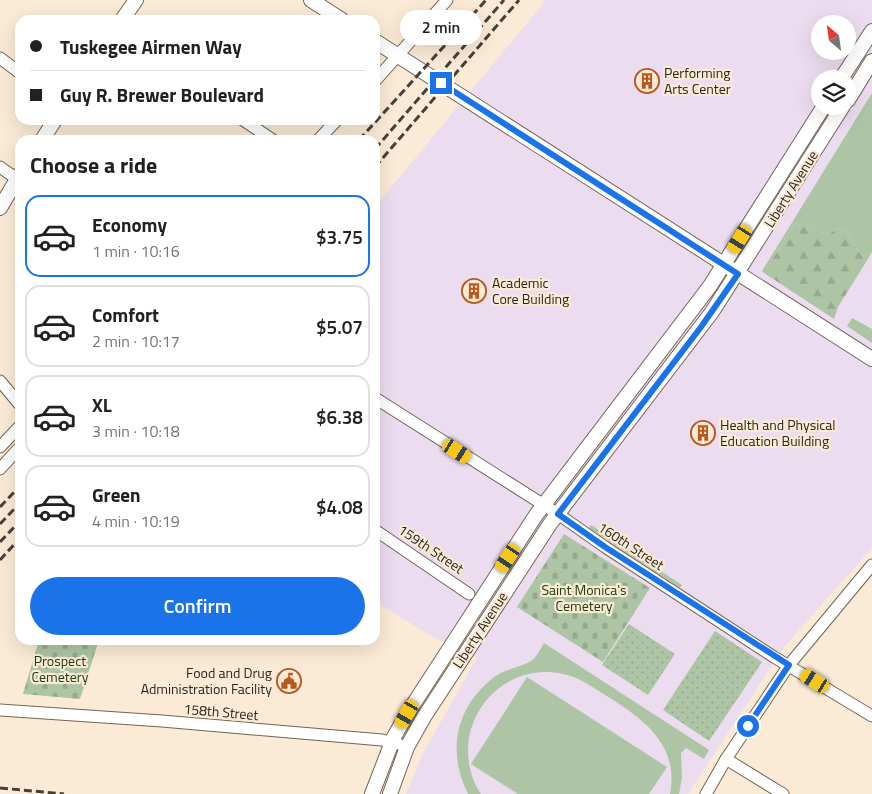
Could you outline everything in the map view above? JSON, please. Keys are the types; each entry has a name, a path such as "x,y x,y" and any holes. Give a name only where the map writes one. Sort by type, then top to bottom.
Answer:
{"main road":[{"path":"311,0 334,15"},
{"path":"125,15 132,1"},
{"path":"847,70 872,31"},
{"path":"380,44 872,359"},
{"path":"856,87 872,61"},
{"name":"Liberty Avenue","path":"372,794 392,742 417,698 543,506 695,307 818,115"},
{"name":"Liberty Avenue","path":"390,794 407,748 427,712 558,514 701,327 738,274 837,115"},
{"path":"0,208 15,184"}],"street":[{"path":"380,75 447,0"},
{"path":"0,58 15,69"},
{"path":"250,125 266,135"},
{"path":"323,135 332,125"},
{"path":"0,167 15,176"},
{"path":"0,381 15,399"},
{"name":"160th Street","path":"380,401 558,514 605,547 789,665 872,716"},
{"path":"0,447 15,431"},
{"path":"0,469 15,452"},
{"name":"159th Street","path":"380,533 469,594"},
{"path":"706,794 726,759 789,665 872,565"},
{"name":"158th Street","path":"0,710 162,721 392,742 407,748"},
{"path":"726,759 783,794"}],"shaded area":[{"path":"546,0 872,0 872,548 784,647 688,794 406,794 423,753 477,658 431,636 380,604 380,201"}],"green space":[{"path":"872,93 872,252 866,262 847,232 839,228 827,235 795,223 764,273 762,271"},
{"path":"795,223 827,235 839,228 847,232 866,262 838,307 834,319 764,273"},
{"path":"852,318 872,329 872,343 847,326"},
{"path":"591,525 682,586 679,587 589,528"},
{"name":"Saint Monica's Cemetery","path":"564,534 650,588 603,662 517,607"},
{"path":"629,624 675,654 648,695 602,665"},
{"path":"715,631 762,662 709,741 663,710"},
{"path":"544,643 709,750 704,759 686,748 681,753 682,778 679,794 670,794 671,777 669,762 657,737 647,726 636,716 593,687 563,674 548,672 533,673 506,683 485,702 471,729 468,745 473,779 481,794 468,794 461,778 457,747 458,731 470,703 493,678 531,661"},
{"name":"Prospect Cemetery","path":"38,645 97,645 80,699 23,694"},
{"path":"527,677 667,767 649,794 518,794 471,764"}],"railway":[{"path":"380,117 486,0"},
{"path":"380,143 504,0"},
{"path":"380,161 519,0"},
{"path":"364,135 373,125"},
{"path":"0,507 15,491"},
{"path":"0,524 15,508"},
{"path":"0,542 15,526"},
{"path":"0,560 15,544"},
{"path":"0,788 64,794"}],"place":[{"name":"Performing Arts Center","path":"647,81"},
{"name":"Academic Core Building","path":"474,291"},
{"name":"Health and Physical Education Building","path":"703,433"},
{"name":"Food and Drug Administration Facility","path":"289,681"}],"route":[{"path":"441,83 738,274 701,327 558,514 605,547 789,665 748,726"}]}
